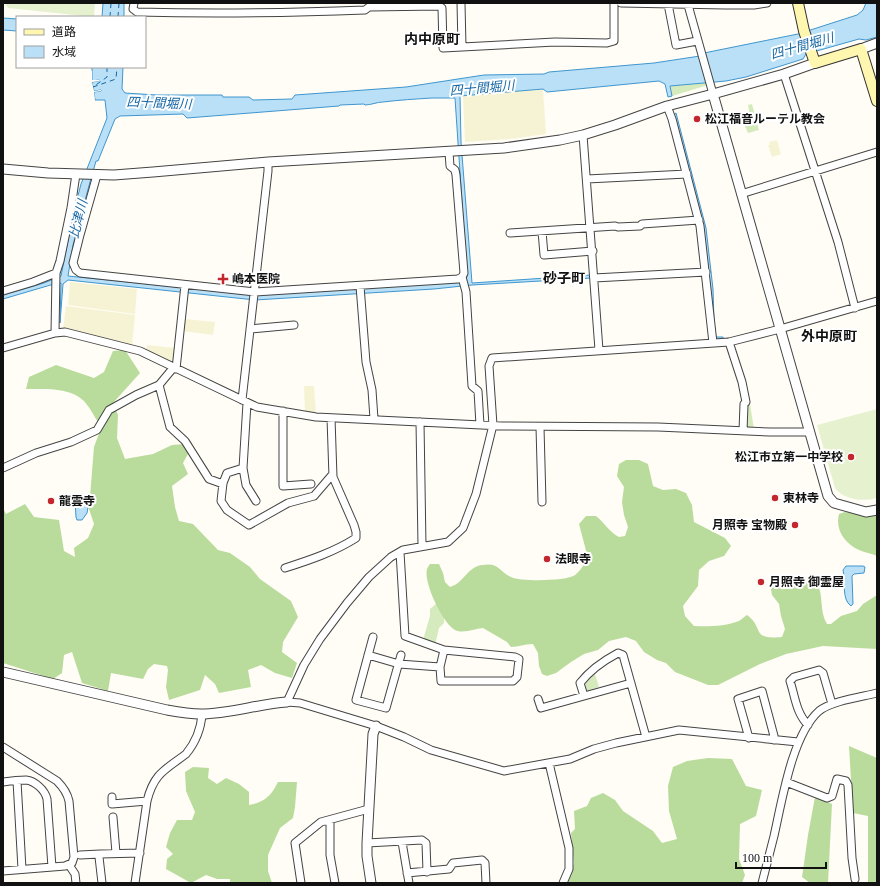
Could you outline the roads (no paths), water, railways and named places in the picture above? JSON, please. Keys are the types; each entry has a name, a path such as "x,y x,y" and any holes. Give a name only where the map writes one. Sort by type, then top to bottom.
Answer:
{"main road":[{"path":"798,3 804,31 814,58 861,49 877,101"}],"street":[{"path":"134,3 134,9 137,12 144,13 365,10 369,5 436,4 442,8 442,48 555,42 607,43 614,41 614,3"},
{"path":"461,3 462,47"},
{"path":"621,3 688,5 748,5 767,3"},
{"path":"668,4 676,46 697,42"},
{"path":"688,5 697,42 828,496 832,502 866,512 877,510"},
{"path":"861,49 877,43"},
{"path":"3,169 95,175 519,146 583,135 667,106 784,74 814,58"},
{"path":"784,74 838,242 855,308"},
{"path":"667,106 699,220 713,343"},
{"path":"583,135 599,350"},
{"path":"457,151 450,166 455,170 456,175 472,386 478,391 491,390"},
{"path":"742,194 877,152"},
{"path":"256,500 246,485 243,468 245,402 250,329 268,162"},
{"path":"55,333 56,275 79,174"},
{"path":"587,179 687,174"},
{"path":"95,175 73,263 76,270 84,274 254,296 361,289 458,279 463,281"},
{"path":"510,234 640,226 642,224 699,220"},
{"path":"542,231 544,255 592,251"},
{"path":"594,278 706,272"},
{"path":"3,290 56,275"},
{"path":"3,468 36,453 71,442 97,430 109,410 136,395 159,385 175,368 184,288"},
{"path":"361,289 366,362 372,390 374,419"},
{"path":"287,702 304,665 320,639 369,577 391,557 400,552 422,546 448,542 463,528 476,494 493,425 489,366 492,358 729,342 877,302"},
{"path":"250,329 294,325"},
{"path":"3,348 55,333 65,332 140,351 257,407 316,417 540,427 658,427 770,432 810,432"},
{"path":"729,342 742,382 746,402 744,404 743,431"},
{"path":"159,385 170,427 185,441 209,479 223,484"},
{"path":"478,391 480,424"},
{"path":"283,411 284,486 311,484"},
{"path":"285,568 308,561 343,546 356,538 354,525 332,475 331,418"},
{"path":"420,422 422,546"},
{"path":"540,427 542,502"},
{"path":"243,468 227,473 223,484 221,501 227,510 249,526 288,503 314,496 332,475"},
{"path":"400,552 405,636 444,650 515,657 520,659 517,677 513,681 441,681 440,667 444,650"},
{"path":"373,637 356,700 386,708 401,655"},
{"path":"584,696 580,683 587,674 598,664 618,653 623,655 646,737"},
{"path":"368,655 399,664 440,667"},
{"path":"808,725 802,719 799,712 790,681 794,677 819,670 823,673 832,704"},
{"path":"3,672 167,710 202,714 287,702 300,703 376,726 431,750 504,771 570,759 594,749 616,743 679,730 798,742"},
{"path":"538,700 541,708 631,683"},
{"path":"749,738 738,699 762,691 774,740"},
{"path":"762,883 786,782 798,742 808,725 819,712 832,704 877,692"},
{"path":"135,883 150,787 158,776 189,750 200,728 202,714"},
{"path":"371,883 367,856 367,843 373,734 376,726"},
{"path":"3,748 57,781 68,795 74,857 72,863 69,865 3,871"},
{"path":"549,763 570,848 569,869 563,883"},
{"path":"786,782 827,798 832,796 837,779 846,781 848,785 852,858 855,879"},
{"path":"3,782 28,780 43,790 46,794 48,799 52,867"},
{"path":"17,781 22,869"},
{"path":"112,797 112,804 147,800"},
{"path":"301,883 295,843 321,822 369,810"},
{"path":"113,817 116,853"},
{"path":"330,820 330,855 334,883"},
{"path":"367,843 422,840 426,843 427,872"},
{"path":"402,842 409,883"},
{"path":"80,855 140,853"},
{"path":"100,854 99,857 102,883"},
{"path":"407,873 448,869 453,863 482,860 485,863 486,883"},
{"path":"69,865 75,874 76,883"}],"water":[{"path":"103,3 124,3 124,16 102,16"},
{"path":"866,3 877,3 877,37 866,40 859,39 806,54 803,59 746,77 726,81 670,86 672,96 668,97 665,84 659,81 547,92 543,89 460,96 461,142 472,283 591,275 592,278 255,300 68,280 63,284 60,323 61,283 3,299 3,295 44,283 61,276 73,215 81,184 107,118 105,100 95,100 94,92 101,90 94,91 92,82 99,80 92,81 92,68 123,68 122,89 125,93 157,95 222,95 223,97 249,97 253,100 292,99 295,95 406,87 484,75 544,74 549,72 654,63 700,56 704,53 798,34 857,15 863,10","holes":["432,98 455,98 467,277 459,282 312,291 187,288 68,276 73,245 96,161 98,161 115,119 120,116 183,114 187,118 340,105 367,105 381,102"]},
{"path":"3,18 16,19 16,31 3,30"},
{"path":"676,113 706,228 713,289 716,337 723,337 724,340 716,340 714,338 707,267 673,115"},
{"path":"87,499 89,502 87,513 82,520 77,520 75,500"},
{"path":"846,566 865,567 864,573 854,574 852,576 853,604 851,606 846,599 845,594 843,570"}],"place":[{"name":"松江福音ルーテル教会","path":"697,119"},
{"name":"嶋本医院","path":"223,279"},
{"name":"松江市立第一中学校","path":"851,457"},
{"name":"東林寺","path":"775,498"},
{"name":"龍雲寺","path":"51,501"},
{"name":"月照寺 宝物殿","path":"795,525"},
{"name":"法眼寺","path":"547,559"},
{"name":"月照寺 御霊屋","path":"761,582"}],"district":[{"name":"内中原町","path":"432,39"},
{"name":"砂子町","path":"564,278"},
{"name":"外中原町","path":"829,336"}],"water label":[{"name":"四十間堀川","path":"802,46"},
{"name":"四十間堀川","path":"482,88"},
{"name":"四十間堀川","path":"159,103"},
{"name":"比津川","path":"78,219"}]}
